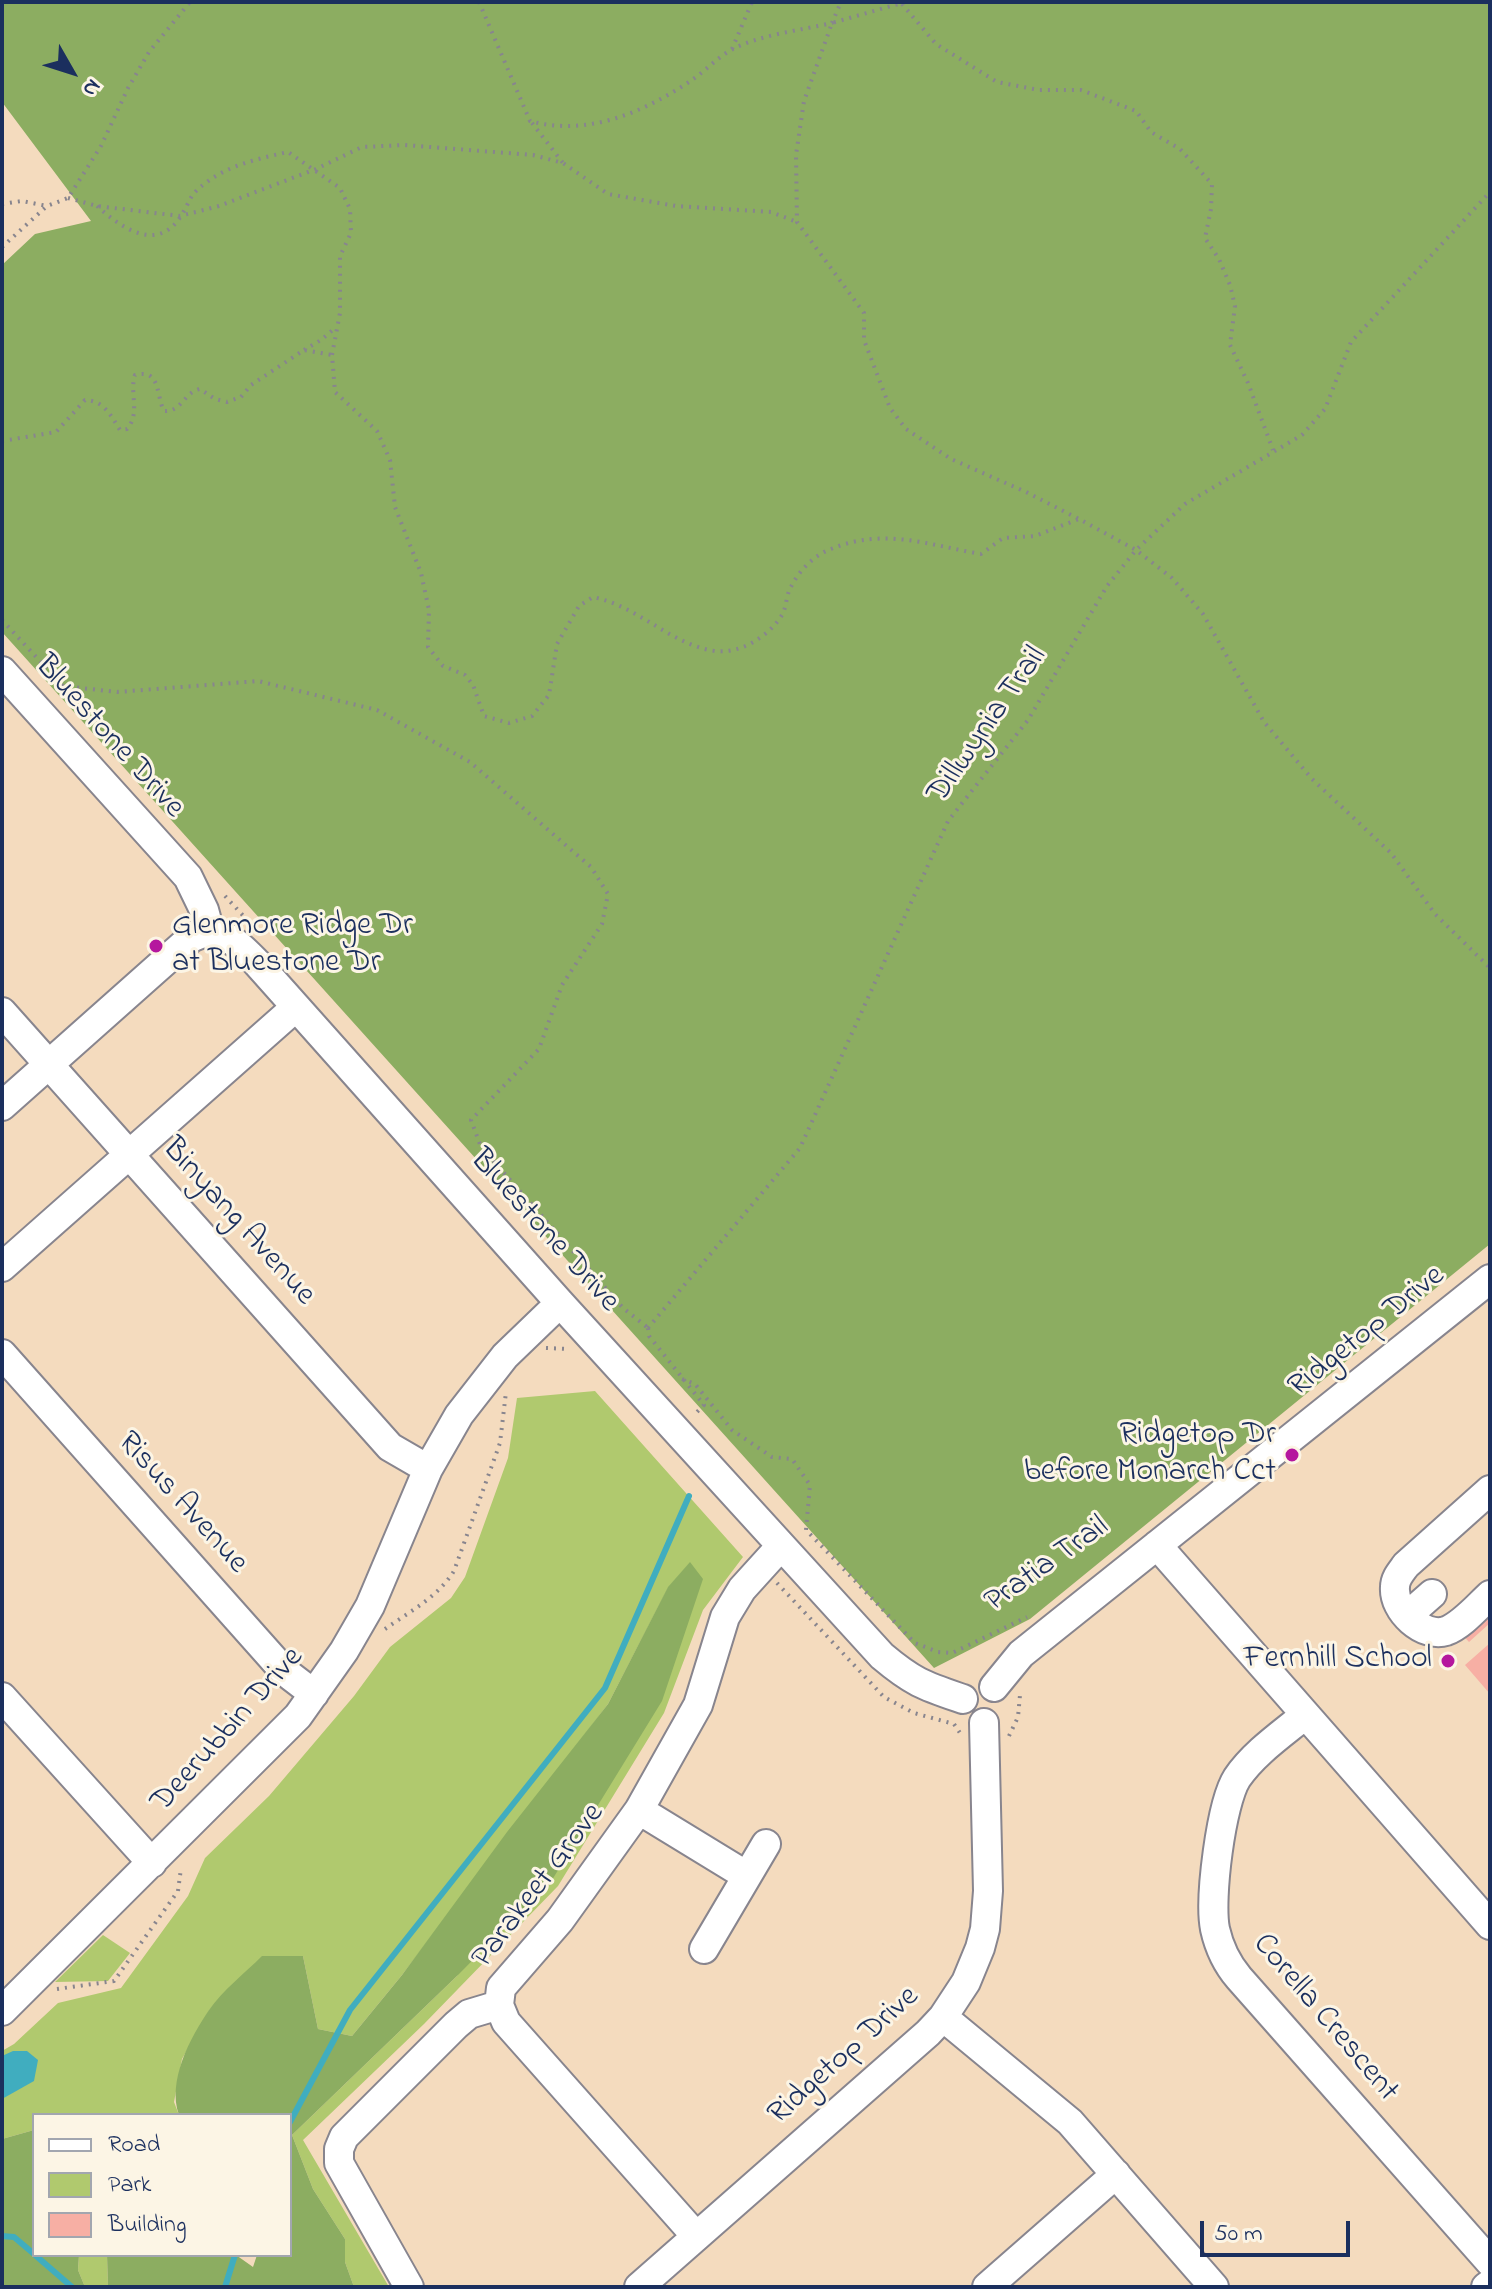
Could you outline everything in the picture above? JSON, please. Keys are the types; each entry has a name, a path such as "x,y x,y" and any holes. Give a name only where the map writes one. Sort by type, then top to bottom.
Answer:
{"street":[{"name":"Bluestone Drive","path":"2,671 188,877 204,910 210,932 231,939 257,963 560,1303 882,1656 908,1678 963,1699"},
{"path":"2,1106 191,938 210,932"},
{"path":"2,1267 296,1007"},
{"name":"Binyang Avenue","path":"2,1012 390,1447 428,1469"},
{"name":"Ridgetop Drive","path":"1007,1690 1021,1654 1490,1279"},
{"name":"Deerubbin Drive","path":"2,2011 283,1732 314,1694 370,1606 428,1469 459,1415 505,1356 560,1303"},
{"name":"Risus Avenue","path":"2,1354 284,1671 314,1694"},
{"path":"1490,1490 1406,1565 1397,1577 1394,1590 1407,1616 1418,1627 1430,1632 1444,1631 1457,1624 1490,1595"},
{"path":"1157,1545 1490,1925"},
{"name":"Parakeet Grove","path":"696,2236 506,2022 499,2005 501,1988 560,1920 639,1810 698,1705 725,1617 742,1589 781,1546"},
{"path":"1407,1616 1432,1594"},
{"path":"988,1684 1007,1690 1001,1696 1002,1708 995,1719 973,1730 978,1723 967,1716 963,1699 970,1688 988,1684"},
{"path":"2,1697 152,1863"},
{"name":"Corella Crescent","path":"1305,1715 1254,1758 1229,1791 1223,1814 1214,1908 1219,1943 1239,1978 1490,2262"},
{"name":"Ridgetop Drive","path":"639,2287 943,2017 974,1966 985,1929 988,1891 973,1730"},
{"path":"639,1810 747,1876"},
{"path":"704,1949 766,1844"},
{"path":"409,2287 339,2163 339,2149 344,2137 456,2025 469,2014 499,2005"},
{"path":"943,2017 1061,2114 1214,2287"},
{"path":"987,2287 1116,2174"}],"path":[{"path":"68,198 101,146 149,52 190,2"},
{"path":"479,2 530,121 563,163 608,194 676,206 771,212 797,222 864,313 864,340 879,383 890,408 906,429 951,459 1026,492 1136,550 1172,578 1203,614 1264,722 1312,779 1391,853 1435,914 1490,968"},
{"path":"732,49 747,20 752,2"},
{"path":"797,222 796,155 804,101 841,2"},
{"path":"1486,2 1490,7"},
{"path":"530,121 546,125 599,124 644,108 693,79 732,49 903,3 936,44 997,82 1039,90 1081,90 1136,111 1151,132 1180,149 1199,168 1212,184 1205,238 1219,259 1235,306 1230,345 1273,450"},
{"path":"2,247 47,206 68,198 97,206 180,216 219,206 316,169 362,147 405,145 533,155 563,163"},
{"path":"97,206 117,224 134,233 153,235 171,227 189,197 210,179 255,159 288,152 340,188 350,209 351,233 340,256 341,287 332,355 335,392 377,431 390,460 395,507 421,573 429,610 428,647 443,666 465,675 473,685 484,716 509,723 532,716 549,695 557,644 579,606 593,597 614,602 677,639 717,651 746,647 765,634 783,613 789,592 807,563 830,549 857,541 901,537 981,554 1003,538 1035,536 1079,519"},
{"name":"Dillwynia Trail","path":"648,1328 676,1291 800,1148 948,821 1028,720 1107,586 1136,550 1185,504 1302,435 1325,409 1351,342 1490,192"},
{"path":"2,204 22,201 47,206"},
{"path":"2,441 56,432 85,400 97,401 108,410 120,430 127,429 133,422 132,384 135,375 143,373 152,376 157,383 164,411 179,407 193,390 200,389 215,399 227,402 241,397 251,385 321,340 337,325"},
{"path":"304,350 332,355"},
{"path":"2,620 63,686 117,692 258,681 377,710 470,762 591,867 608,894 602,924 562,985 539,1049 471,1120 481,1147 623,1308 648,1328 649,1336 704,1405 678,1431"},
{"name":"Pratia Trail","path":"682,1379 695,1384 732,1430 772,1457 792,1459 810,1485 806,1530 915,1643 938,1652 952,1653 1028,1617"},
{"path":"761,1567 884,1697 914,1713 973,1730"},
{"path":"1007,1690 1018,1717 1008,1738"}],"green space":[{"path":"2,2 1490,2 1490,1244 1030,1619 934,1668 2,632 2,265 35,234 91,221 2,102"},
{"path":"595,1391 743,1557 703,1610 664,1713 558,1886 424,2024 303,2140 389,2287 354,2287 345,2262 345,2239 313,2189 292,2135 457,1976 690,1563 668,1588 608,1704 352,2036 318,2029 303,1956 210,2009 182,2059 174,2102 178,2113 32,2113 32,2131 2,2139 2,2051 14,2044 58,2003 121,1988 188,1896 205,1858 269,1796 354,1696 390,1647 451,1598 465,1577 508,1458 517,1398"},
{"path":"690,1562 703,1579 662,1701 552,1880 292,2135 292,2113 179,2113 178,2074 195,2033 227,1989 262,1956 303,1956 318,2029 352,2036 608,1704 668,1587"},
{"path":"103,1935 130,1953 108,1981 55,1982"},
{"path":"32,2131 32,2257 79,2257 78,2270 85,2287 2,2287 2,2139"},
{"path":"292,2135 313,2189 345,2239 345,2262 354,2287 108,2287 107,2257 239,2257 253,2267 256,2257 292,2257"},
{"path":"79,2257 107,2257 108,2287 85,2287 78,2270"}],"water":[{"path":"13,2051 27,2051 38,2060 34,2081 2,2099 2,2056"}],"building":[{"path":"1490,1601 1490,1623 1469,1642 1458,1630"},
{"path":"1490,1643 1490,1694 1465,1665"}],"waterway":[{"path":"292,2118 350,2010 605,1688 689,1496"},
{"path":"2,2236 14,2237 32,2252"},
{"path":"37,2257 72,2287"},
{"path":"225,2287 234,2257"}],"place":[{"name":"Glenmore Ridge Dr at Bluestone Dr","path":"156,946"},
{"name":"Ridgetop Dr before Monarch Cct","path":"1292,1455"},
{"name":"Fernhill School","path":"1448,1661"}]}
